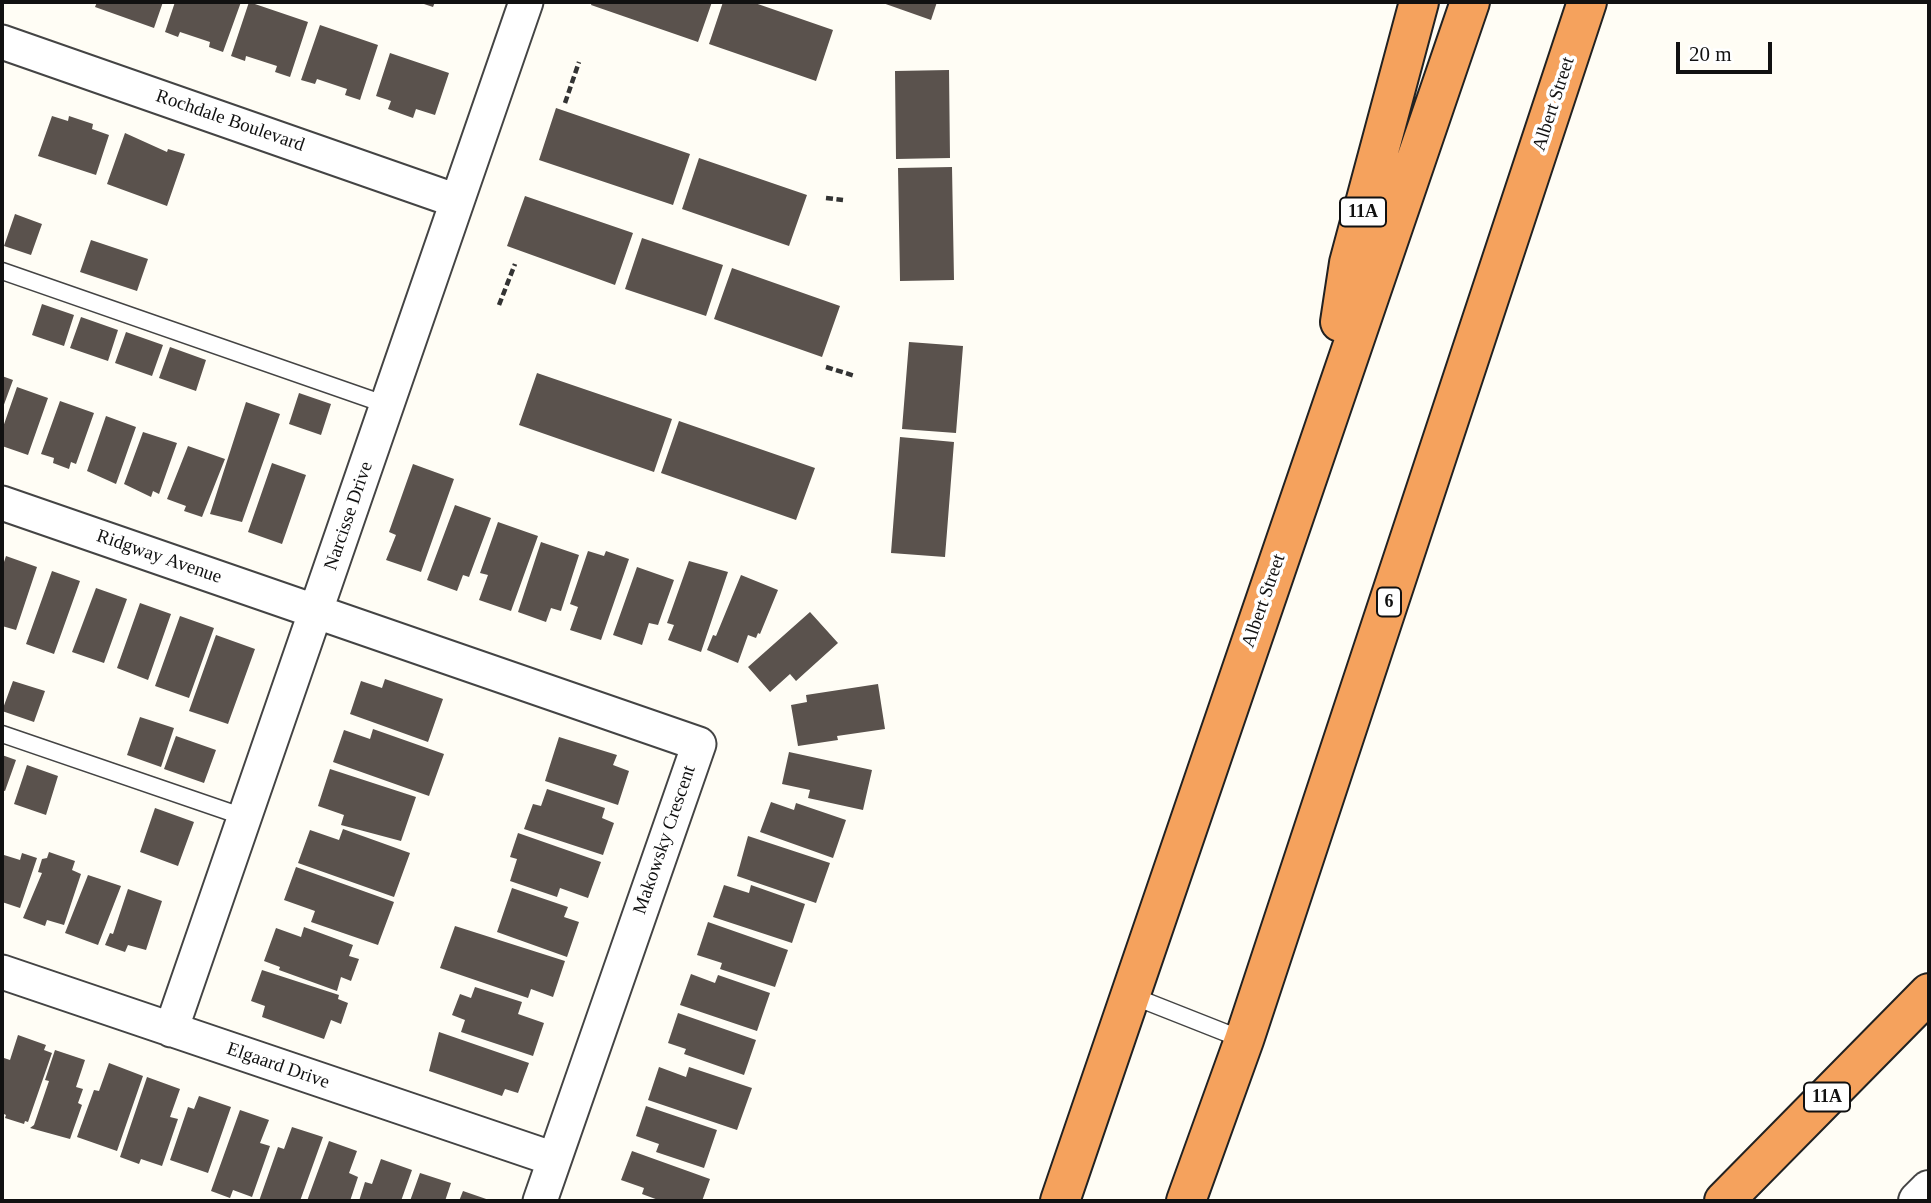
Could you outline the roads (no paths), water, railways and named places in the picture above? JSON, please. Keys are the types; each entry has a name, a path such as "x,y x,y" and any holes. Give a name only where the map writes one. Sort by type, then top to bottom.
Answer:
{"highway":[{"name":"11A","path":"1323,426 1349,263 1419,2"},
{"name":"Albert Street","path":"1060,1201 1470,2"},
{"name":"Albert Street","path":"1186,1201 1244,1040 1587,2"},
{"name":"11A","path":"1724,1201 1929,993"}],"street":[{"name":"Narcisse Drive","path":"171,1030 526,2"},
{"name":"Rochdale Boulevard","path":"2,42 457,201"},
{"name":"Ridgway Avenue","path":"2,503 316,611"},
{"name":"Makowsky Crescent","path":"316,611 699,744 540,1201"},
{"name":"Elgaard Drive","path":"2,972 554,1159"},
{"path":"1918,1201 1929,1190"}],"lane":[{"path":"2,271 387,405"},
{"path":"2,734 244,817"},
{"path":"1130,995 1244,1040"}]}
